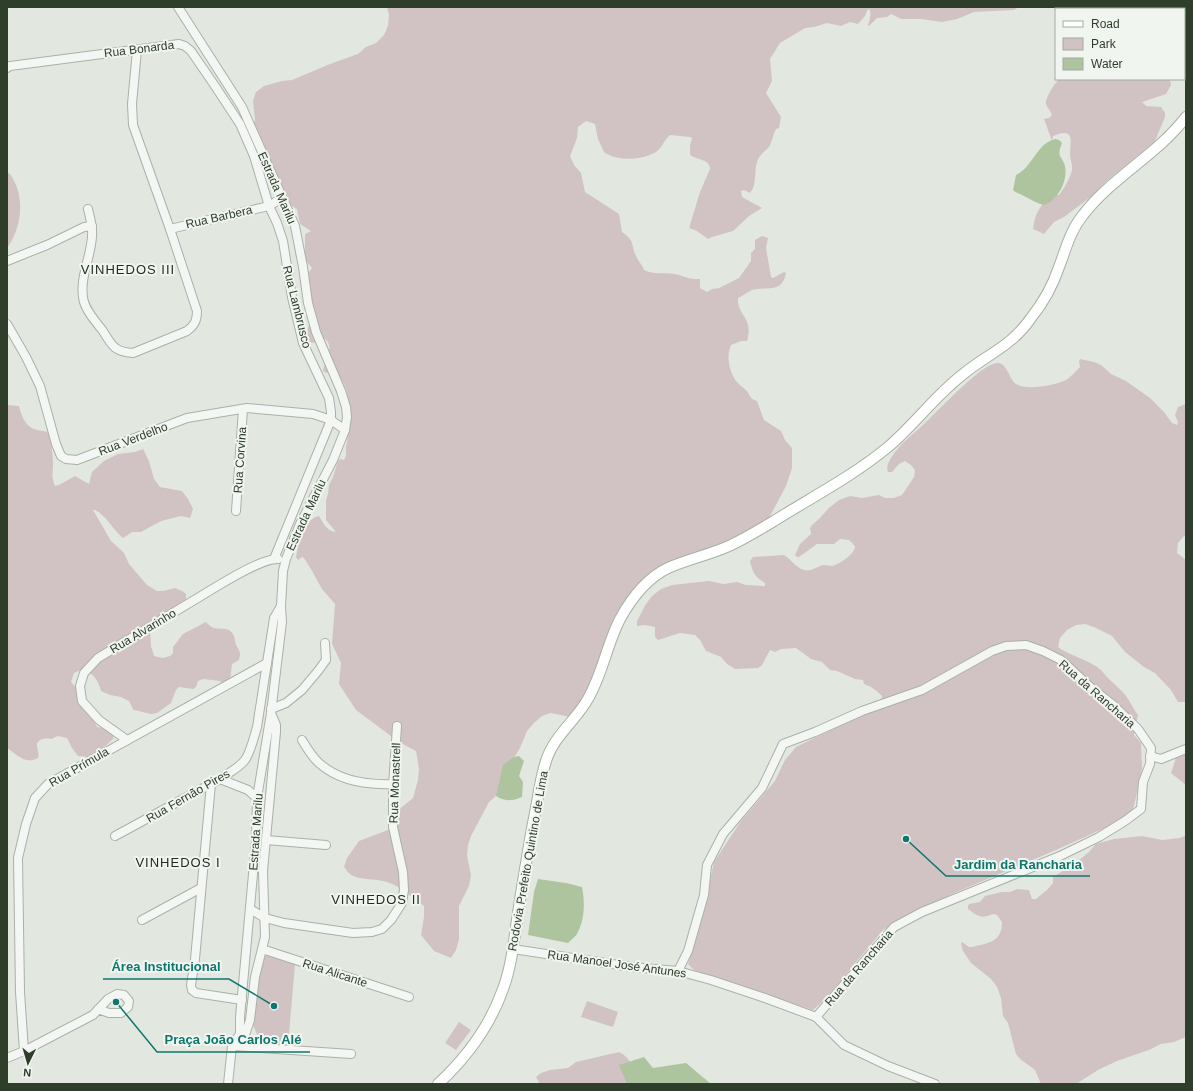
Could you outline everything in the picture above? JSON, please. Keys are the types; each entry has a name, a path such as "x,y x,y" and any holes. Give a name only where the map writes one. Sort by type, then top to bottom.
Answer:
{"main road":[{"name":"Rodovia Prefeito Quintino de Lima","path":"438,1084 464,1057 473,1045 488,1022 504,988 513,949 526,864 546,762 556,740 586,703 592,693 620,618 634,598 641,589 658,574 740,540 868,462 900,436 960,376 1015,338 1033,316 1048,291 1059,267 1070,236 1083,214 1103,193 1168,138 1186,117"}],"street":[{"name":"Estrada Marilu","path":"178,7 242,108 295,226 308,303 316,332 346,407 347,416 345,430 333,460 300,524 286,559 283,571 281,606 282,622 271,711 257,798 256,841 240,1017 240,1034 234,1043 228,1084"},
{"name":"Rua Bonarda","path":"7,68 10,66 179,44 185,46 190,51 240,124 254,156 269,206"},
{"path":"88,209 92,226 92,237 83,284 83,298 86,306 109,342 116,350 133,353 187,331 194,326 197,319 197,311 170,228 133,125 132,104 137,50"},
{"name":"Rua Barbera","path":"170,228 269,206 282,198"},
{"name":"Rua Lambrusco","path":"269,206 283,241 292,297 303,343 329,398 331,412 331,420 322,444 308,474 274,559"},
{"path":"7,261 44,246 84,227 92,226"},
{"name":"Rua Verdelho","path":"7,324 26,357 40,386 56,444 61,456 66,459 77,460 187,418 243,409 313,414 331,420 345,430"},
{"name":"Rua Corvina","path":"236,511 243,409"},
{"name":"Rua Alvarinho","path":"127,740 99,720 82,700 80,686 84,673 98,658 237,575 274,559 286,559"},
{"name":"Rua Fernão Pires","path":"115,836 220,779 245,760 257,727 274,618 281,606"},
{"path":"234,1043 245,1035 250,1020 255,977 265,937 263,871 276,732 276,725 271,711 286,703 302,690 318,671 326,660 325,643"},
{"name":"Rua da Rancharia","path":"678,971 688,951 704,895 707,865 723,834 762,788 783,744 815,732 862,711 922,690 992,651 1006,646 1026,646 1043,651 1061,660 1138,729 1151,748 1150,764 1143,782 1141,809 1100,837 1060,856 922,912 894,927 816,1017"},
{"name":"Rua Prímula","path":"24,1051 20,992 18,858 26,824 35,798 48,784 267,663"},
{"name":"Rua Monastrell","path":"250,909 265,918 284,923 353,933 372,932 382,929 391,920 402,903 404,890 403,872 393,827 393,784 397,726"},
{"path":"302,740 309,752 319,763 346,779 378,784 393,784"},
{"path":"1150,756 1161,759 1186,750"},
{"path":"220,779 248,790 269,808"},
{"path":"211,784 191,985 192,990 201,994 242,1000"},
{"path":"266,840 326,845"},
{"path":"142,920 201,888"},
{"name":"Rua Alicante","path":"262,949 409,998"},
{"name":"Rua Manoel José Antunes","path":"513,949 632,967 678,971 759,996 816,1017 844,1046 888,1066 935,1084"},
{"path":"7,1058 24,1051 93,1015 98,1010"},
{"path":"234,1043 351,1054"}],"green space":[{"path":"387,7 1019,7 1014,10 974,12 957,19 942,22 921,19 901,19 891,14 887,17 877,18 869,26 870,10 868,9 865,16 858,24 850,22 841,26 827,23 805,28 780,43 770,59 772,81 766,93 781,117 779,128 776,129 769,147 758,160 752,190 750,193 744,190 741,191 742,197 762,208 749,216 733,231 708,239 697,231 689,228 700,192 710,169 706,161 690,155 692,138 670,135 658,150 651,155 623,159 604,152 598,139 595,124 586,121 578,127 577,138 570,156 574,165 581,173 585,192 619,214 622,232 631,241 634,252 644,270 700,279 700,288 707,292 739,278 751,261 751,253 755,249 755,240 762,236 768,238 766,248 771,277 773,278 784,272 786,273 784,280 777,287 752,290 738,298 738,304 747,322 749,333 747,341 741,341 731,345 729,349 729,363 738,384 746,390 751,398 757,401 764,420 781,431 785,440 792,448 792,468 786,486 769,518 730,545 671,565 638,593 590,691 570,717 551,713 542,716 527,731 520,748 509,766 497,795 489,802 471,836 467,856 471,875 469,886 459,906 459,939 456,950 451,958 434,951 421,935 424,906 394,885 380,880 358,878 349,873 344,867 347,858 359,841 388,830 394,821 397,811 413,798 418,780 419,769 416,751 399,742 356,710 339,684 341,663 332,644 335,604 322,589 304,558 302,557 298,560 296,557 302,533 313,518 319,516 328,529 336,532 326,520 326,500 329,485 338,461 340,459 344,460 346,455 349,422 347,392 340,378 336,375 323,371 329,352 328,343 325,339 320,337 317,342 312,343 308,341 307,338 308,328 313,317 311,288 308,276 312,268 305,260 305,234 311,231 300,224 297,209 290,205 288,197 278,180 270,177 254,152 250,136 255,120 253,101 256,92 264,86 292,80 358,54 366,47 376,43 384,35 388,26 389,15"},
{"path":"1186,7 1186,56 1185,8 1060,8"},
{"path":"1058,80 1170,80 1171,85 1166,94 1142,102 1146,106 1161,107 1165,113 1165,117 1155,141 1104,183 1092,196 1064,217 1054,222 1044,234 1033,229 1037,213 1045,201 1053,194 1059,195 1068,180 1072,168 1070,156 1070,136 1065,133 1060,134 1053,136 1052,141 1044,119 1049,118 1052,115 1046,101"},
{"path":"7,173 9,173 14,181 18,191 20,211 16,231 7,248"},
{"path":"1080,359 1101,365 1111,374 1126,381 1150,398 1164,412 1172,423 1177,425 1178,422 1175,415 1178,407 1186,404 1186,537 1184,536 1178,543 1177,553 1186,560 1186,702 1178,702 1171,690 1155,673 1144,667 1125,652 1112,636 1094,627 1085,624 1076,625 1067,630 1060,638 1058,647 1091,663 1101,670 1124,693 1138,715 1134,735 1141,743 1142,769 1134,806 1131,813 1107,827 952,894 902,918 883,930 826,998 813,1010 694,970 688,964 702,918 714,862 741,821 775,781 785,760 796,747 872,710 874,701 881,700 882,696 874,689 864,684 863,680 855,679 837,671 830,670 822,662 811,659 796,648 781,649 775,652 770,650 762,665 758,668 735,669 727,664 721,657 706,651 700,640 695,635 680,633 658,640 655,637 655,627 645,625 637,626 637,621 646,604 652,596 661,589 672,585 709,581 724,584 737,582 746,585 765,586 765,583 756,576 753,571 750,561 753,557 784,555 804,570 811,570 823,565 832,566 839,563 853,552 855,546 849,540 840,539 834,544 817,544 799,557 795,555 800,544 811,534 810,528 812,525 839,500 850,496 862,498 879,495 885,498 894,498 902,495 914,477 915,470 905,461 899,464 892,472 888,472 887,468 891,458 903,443 971,379 990,365 1000,363 1006,368 1016,384 1027,387 1049,385 1061,382 1070,377 1080,367"},
{"path":"7,405 19,406 25,422 32,428 49,432 53,456 53,477 55,486 75,476 89,484 92,472 104,461 118,454 135,452 143,449 149,461 154,479 160,487 182,491 188,499 193,509 190,518 181,516 161,521 141,532 132,532 123,538 103,516 93,510 111,541 124,553 129,564 147,585 157,591 175,588 186,594 186,599 183,603 150,630 151,646 154,656 163,658 170,656 173,653 173,647 183,634 206,622 214,628 230,631 234,636 236,645 240,652 239,660 232,664 230,681 223,686 220,681 203,679 198,681 196,687 193,689 179,687 176,690 171,703 157,713 151,714 134,711 129,701 101,691 95,678 87,671 83,669 74,673 71,682 78,690 97,727 103,728 110,725 115,728 113,739 95,755 89,757 78,756 67,738 58,736 51,739 43,739 38,742 38,758 33,760 25,760 7,748"},
{"path":"1186,746 1186,785 1171,773 1177,748"},
{"path":"1186,835 1186,1037 1174,1042 1161,1044 1149,1050 1117,1061 1098,1070 1076,1084 1041,1084 1035,1070 1020,1059 1016,1054 1008,1023 1003,1016 1001,998 997,987 991,979 971,963 963,951 961,944 962,942 969,947 972,947 989,943 1000,934 1002,922 997,915 993,914 983,917 978,915 968,909 969,904 980,902 985,896 1002,892 1010,892 1017,889 1029,890 1032,899 1036,899 1053,883 1053,877 1073,865 1096,844 1114,839 1142,836 1162,840 1180,838"},
{"path":"264,956 270,956 295,964 288,1046 269,1044 259,1039 253,1025 257,986"},
{"path":"587,1001 618,1012 613,1027 581,1017"},
{"path":"459,1022 471,1030 456,1050 445,1043"},
{"path":"619,1052 630,1062 639,1084 537,1084 539,1082 536,1077 541,1073 550,1070 568,1068 576,1062"}],"water":[{"path":"1055,139 1062,143 1060,148 1060,156 1065,166 1065,178 1058,194 1049,203 1044,205 1013,190 1016,175 1027,167 1043,146"},
{"path":"519,756 524,761 519,776 523,782 522,797 509,800 496,796 503,765 514,757"},
{"path":"538,879 582,887 584,905 582,923 577,934 568,943 528,935 534,892"},
{"path":"644,1057 653,1068 686,1063 711,1084 627,1084 619,1065"}],"place":[{"name":"Jardim da Rancharia","path":"906,839"},
{"name":"Praça João Carlos Alé","path":"116,1002"},
{"name":"Área Institucional","path":"274,1006"}],"district":[{"name":"VINHEDOS III","path":"128,269"},
{"name":"VINHEDOS I","path":"178,862"},
{"name":"VINHEDOS II","path":"376,899"}]}
